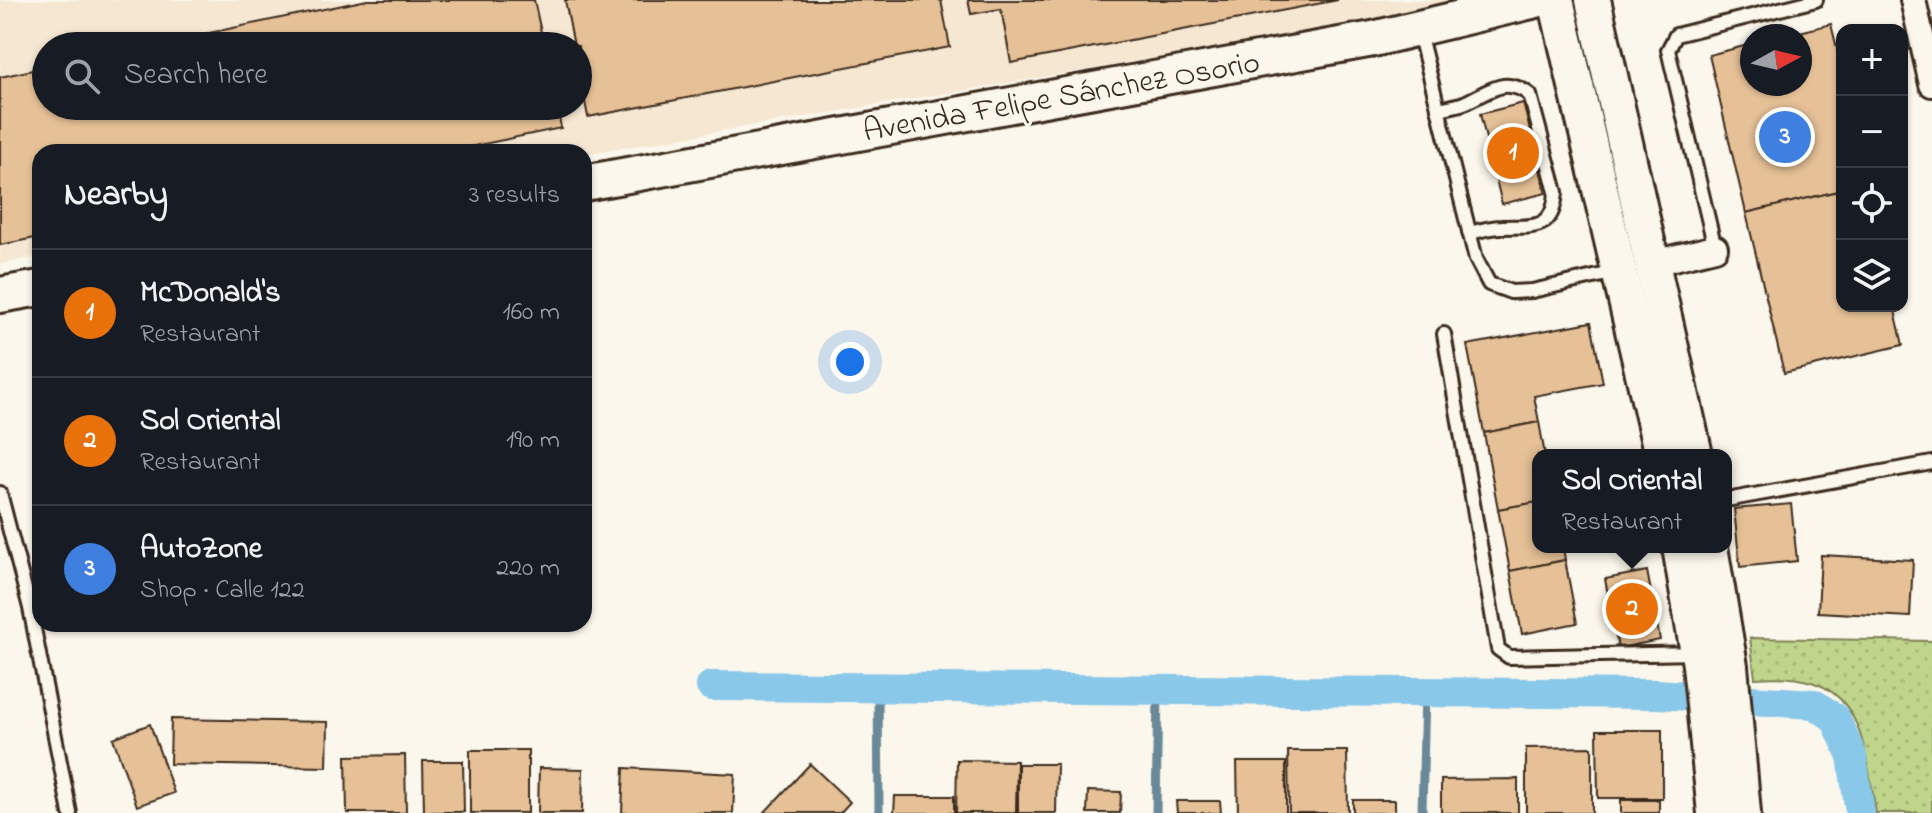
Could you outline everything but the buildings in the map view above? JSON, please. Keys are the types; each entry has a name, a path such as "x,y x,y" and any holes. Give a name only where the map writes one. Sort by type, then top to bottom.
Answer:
{"street":[{"name":"Avenida Felipe Sánchez Osorio","path":"592,182 1297,53 1536,0"},
{"path":"1556,0 1661,449"},
{"path":"1593,0 1694,449"},
{"path":"1913,0 1932,84"},
{"path":"1653,263 1715,248"},
{"path":"0,295 32,289"},
{"path":"1682,553 1743,813"},
{"path":"1709,661 1710,553"},
{"path":"1715,813 1723,738"}],"lane":[{"path":"1715,248 1668,50 1676,35 1816,0"},
{"path":"1418,28 1476,259 1489,284 1511,292 1532,291 1620,271"},
{"path":"1438,109 1461,104 1494,88 1509,84 1520,87 1530,95 1556,192 1555,208 1549,220 1537,226 1500,227 1469,233"},
{"path":"1444,334 1498,649 1509,657 1709,661"},
{"path":"1732,499 1932,463"},
{"path":"0,493 32,618"},
{"path":"35,632 70,813"}],"shaded area":[{"path":"0,0 1457,0 1366,23 592,153 592,144 32,144 32,258 0,264"}],"green space":[{"path":"1750,638 1932,641 1932,813 1876,813 1866,756 1850,711 1836,695 1816,684 1790,678 1755,678"}],"waterway":[{"path":"711,686 1657,694 1814,704 1835,718 1852,756 1860,813"},
{"path":"878,688 879,813"},
{"path":"1156,813 1158,690"},
{"path":"1422,813 1425,692"}],"place":[{"name":"AutoZone","path":"1785,137"},
{"name":"McDonald's","path":"1513,153"},
{"name":"Sol Oriental","path":"1632,609"}]}
